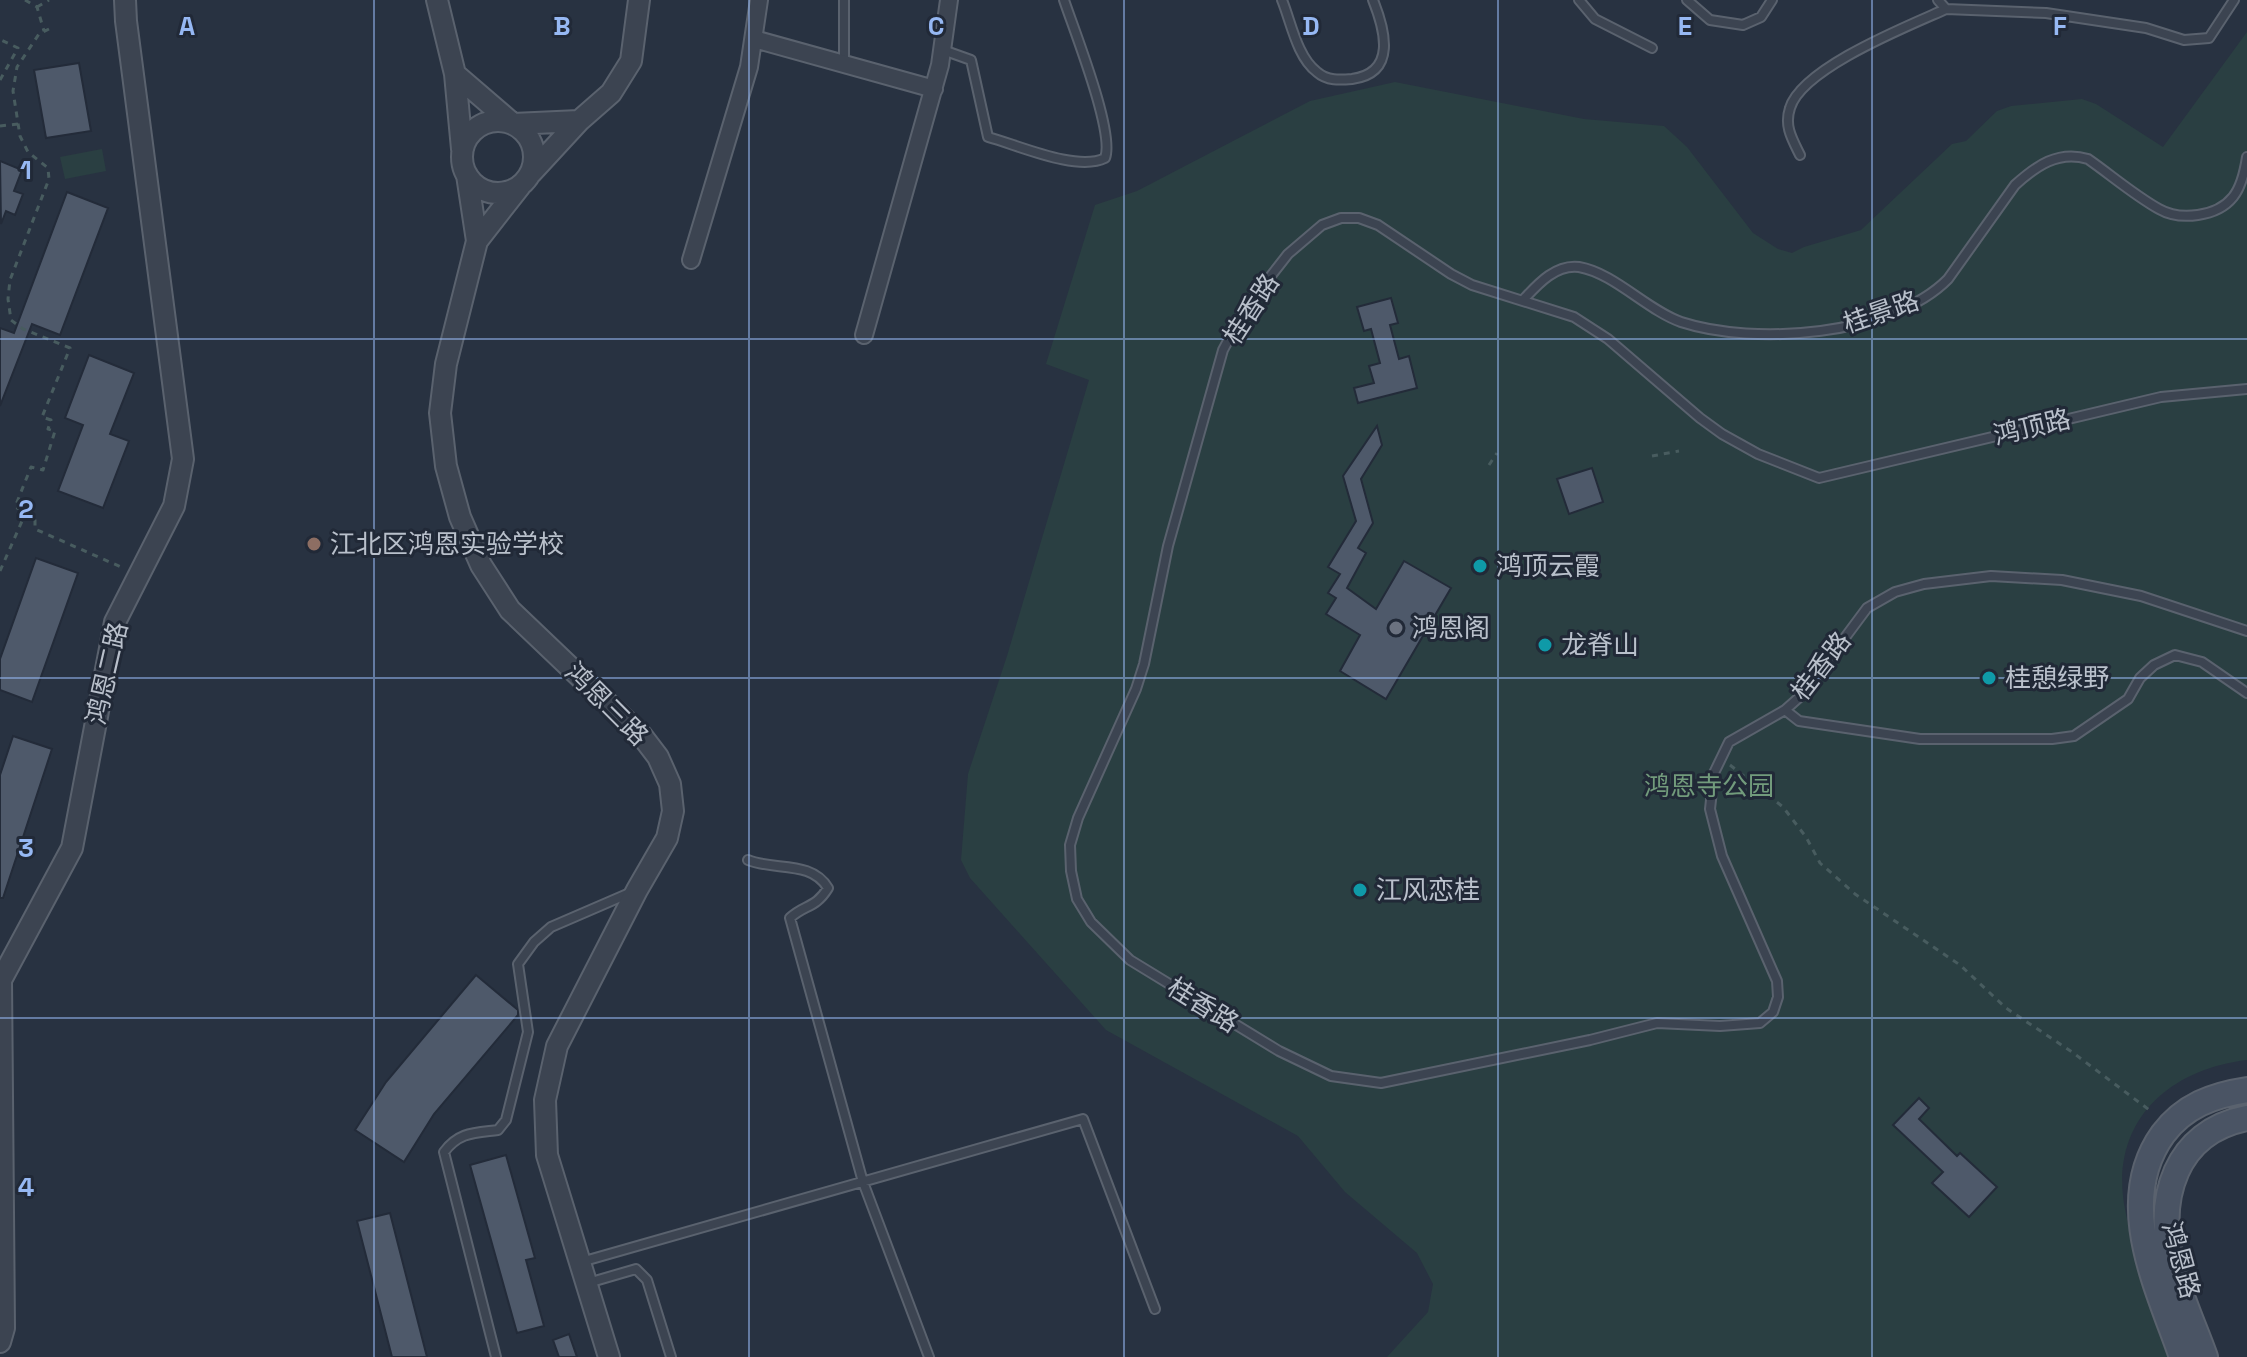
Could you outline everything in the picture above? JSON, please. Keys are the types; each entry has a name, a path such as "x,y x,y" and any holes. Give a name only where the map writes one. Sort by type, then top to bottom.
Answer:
{"main road":[{"name":"鸿恩路","path":"2182,1357 2143,1237 2140,1204 2143,1174 2154,1147 2171,1124 2192,1106 2221,1094 2247,1090"},
{"name":"鸿恩路","path":"2205,1357 2172,1264 2167,1234 2170,1190 2177,1168 2188,1149 2207,1133 2231,1121 2247,1118"}],"street":[{"name":"鸿恩二路","path":"0,1342 4,1328 1,980 72,848 115,622 174,506 183,459 125,0"},
{"path":"437,0 455,74 462,153 477,241"},
{"path":"477,241 524,181 579,121 611,93 631,61 639,19 639,0"},
{"path":"691,260 749,67 759,0"},
{"path":"864,335 934,89 949,0"},
{"path":"754,39 934,89"},
{"path":"455,74 530,141 534,156 524,181 508,191 496,193 484,190 467,175"},
{"path":"462,153 471,132 480,125 502,121 513,124 579,121"},
{"name":"鸿恩三路","path":"477,241 446,364 440,413 446,466 460,517 481,565 510,610 642,736 658,757 670,784 673,811 667,838 557,1046 545,1100 547,1155 609,1357"}],"lane":[{"path":"844,0 844,64"},
{"path":"943,50 971,60 988,137 1080,163 1096,162 1105,158 1109,148 1064,0"},
{"path":"1282,0 1305,59 1318,74 1337,81 1365,77 1378,66 1384,53 1382,23 1373,0"},
{"path":"1579,0 1595,19 1652,48"},
{"path":"1687,0 1710,20 1743,25 1761,17 1772,0"},
{"path":"1938,0 1946,9"},
{"path":"1800,155 1788,130 1790,106 1813,77 1852,53 1946,9 2046,13 2146,28 2184,40 2209,38 2234,0"},
{"name":"桂景路","path":"1523,300 1542,279 1577,267 1599,275 1680,322 1748,335 1849,327 1923,300 1936,290 1948,279 2015,185 2041,164 2076,155 2088,159 2175,216 2207,213 2232,199 2241,184 2247,157"},
{"name":"桂香路","path":"1819,478 1768,458 1722,434 1608,339 1574,317 1472,285 1378,225 1359,218 1341,218 1322,225 1288,254 1245,309 1223,350 1168,546 1144,664 1136,689 1078,818 1070,845 1077,899 1091,922 1130,960 1279,1051 1331,1076 1381,1083 1657,1023 1720,1026 1760,1023 1773,1012 1778,997 1777,981 1722,856 1710,809 1714,773 1729,742 1785,710 1803,694 1867,608 1895,592 1924,584 1991,576 2062,580 2141,596 2247,631"},
{"name":"鸿顶路","path":"1819,478 2161,397 2247,389"},
{"path":"1785,710 1799,721 1920,739 2052,739 2074,736 2128,699 2140,678 2154,665 2175,655 2202,662 2247,693"},
{"path":"748,860 761,865 806,869 822,878 828,888 820,899 790,918 863,1182 929,1357"},
{"path":"496,1357 444,1152 453,1139 498,1130 506,1120 528,1032 518,964 534,942 551,927 637,890"},
{"path":"580,1262 1083,1119 1155,1309"},
{"path":"587,1284 636,1269 647,1280 671,1357"}],"path":[{"path":"25,0 37,7 46,30 39,34 17,67 13,91 20,136 28,152 48,168 49,179 10,280 8,299 11,320 23,329 70,348 42,417 51,420 48,429 55,431 43,470 31,467 15,507 35,516 35,529 139,575"},
{"path":"37,7 49,0"},
{"path":"0,80 18,48 1,40"},
{"path":"0,126 18,124"},
{"path":"1652,456 1679,451"},
{"path":"1489,465 1497,453"},
{"path":"0,571 26,512"},
{"path":"1721,758 1783,807 1806,837 1820,863 1855,894 1960,965 2006,1008 2072,1052 2152,1112"}],"green space":[{"name":"鸿恩寺公园","path":"2247,32 2247,1060 2193,1074 2171,1087 2152,1104 2137,1124 2127,1147 2122,1174 2124,1204 2138,1262 2170,1357 1387,1357 1428,1312 1433,1284 1417,1253 1345,1192 1298,1136 1106,1030 970,878 961,860 968,774 1007,656 1089,380 1046,364 1095,205 1137,191 1310,101 1395,82 1584,119 1664,126 1687,147 1753,233 1778,249 1792,253 1861,230 1952,144 1966,141 1997,111 2011,106 2082,99 2096,104 2163,147"},
{"path":"102,149 106,171 65,179 60,157"}],"building":[{"path":"79,63 91,131 46,138 34,70"},
{"path":"0,161 22,170 14,191 23,194 15,215 6,211 1,224"},
{"path":"67,192 108,208 60,335 32,324 0,406 0,328 14,333"},
{"path":"1391,298 1398,323 1390,325 1399,359 1409,356 1417,388 1358,403 1354,388 1374,383 1369,366 1380,363 1371,329 1364,331 1357,307"},
{"path":"89,355 134,373 110,434 129,441 103,508 58,491 83,425 65,418"},
{"name":"鸿恩阁","path":"1377,426 1382,445 1361,479 1373,523 1358,548 1366,553 1347,588 1376,609 1404,561 1451,588 1386,699 1340,671 1360,635 1326,614 1336,598 1328,593 1340,574 1328,567 1356,521 1343,476"},
{"path":"1592,468 1603,502 1569,514 1557,479"},
{"path":"36,558 78,573 32,702 0,690 0,659"},
{"path":"13,736 52,749 3,898 0,898 0,775"},
{"path":"476,975 518,1010 518,1015 434,1114 404,1162 355,1130 386,1082"},
{"path":"1919,1098 1929,1108 1919,1119 1957,1156 1960,1153 1997,1187 1969,1217 1932,1183 1943,1172 1893,1125"},
{"path":"506,1155 535,1258 526,1260 544,1326 517,1333 470,1165"},
{"path":"390,1213 427,1357 392,1357 357,1221"},
{"path":"569,1334 577,1357 559,1357 553,1340"}],"place":[{"name":"江北区鸿恩实验学校","path":"314,544"},
{"name":"鸿顶云霞","path":"1480,566"},
{"name":"鸿恩阁","path":"1396,628"},
{"name":"龙脊山","path":"1545,645"},
{"name":"桂憩绿野","path":"1989,678"},
{"name":"江风恋桂","path":"1360,890"}]}
